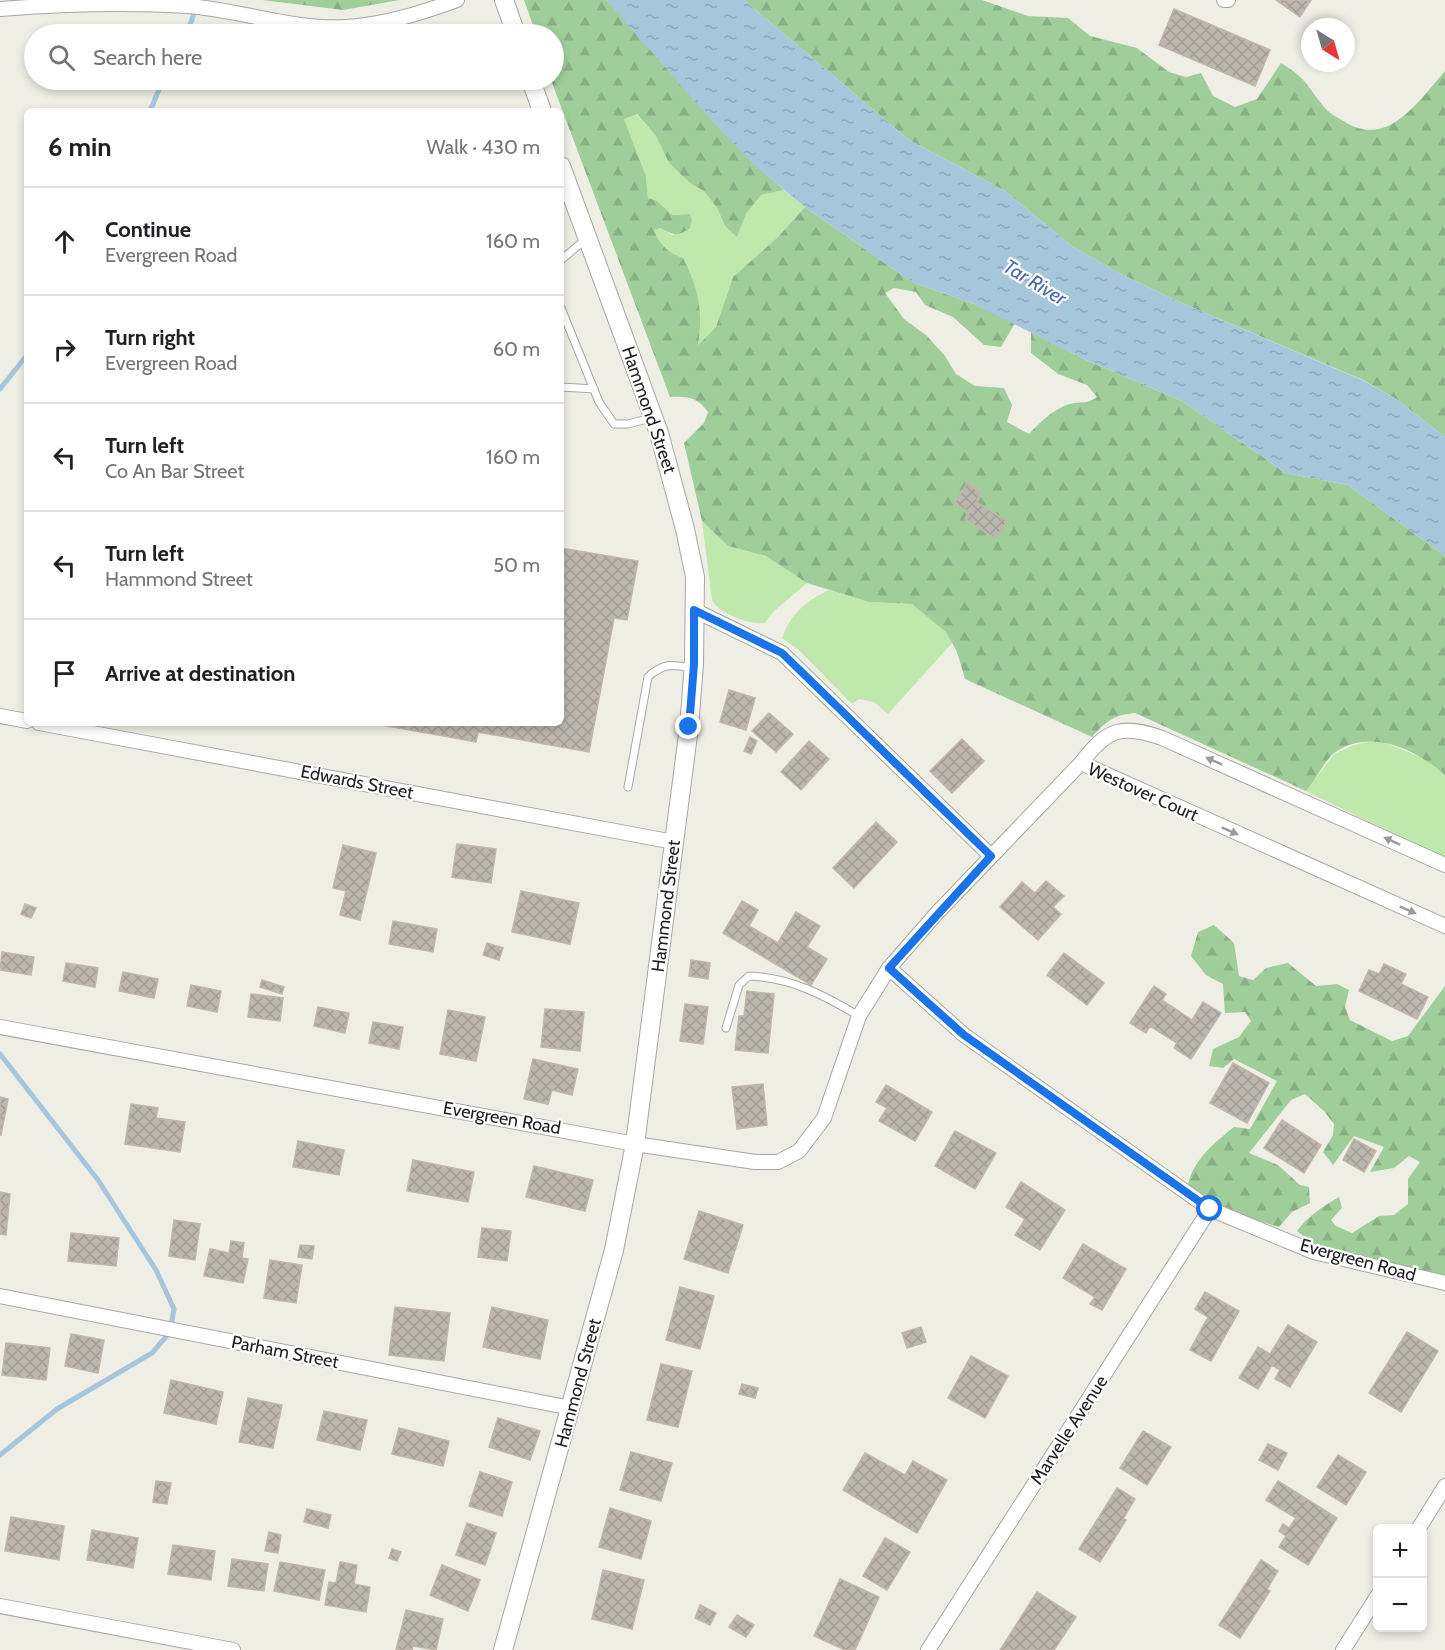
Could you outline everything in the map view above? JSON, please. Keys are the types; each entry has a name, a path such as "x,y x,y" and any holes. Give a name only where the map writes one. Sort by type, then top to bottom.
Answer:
{"street":[{"path":"362,24 426,12 457,0"},
{"path":"504,0 512,24"},
{"path":"0,9 89,2 189,6 299,24"},
{"path":"535,90 541,108"},
{"name":"Hammond Street","path":"503,1650 614,1250 635,1144 694,668 695,577 676,487 653,417 564,175"},
{"path":"694,610 782,653 991,856"},
{"path":"0,716 24,720"},
{"name":"Edwards Street","path":"55,726 674,842"},
{"name":"Westover Court","path":"1445,865 1148,732 1129,730 1113,732 1098,741 1081,764 1445,926"},
{"name":"Evergreen Road","path":"0,1027 635,1144 755,1162 778,1162 800,1151 824,1118 858,1016 889,968 991,856 1081,764"},
{"name":"Evergreen Road","path":"889,968 964,1035 1210,1209 1314,1252 1445,1283"},
{"name":"Marvelle Avenue","path":"928,1650 1210,1209"},
{"name":"Parham Street","path":"0,1296 571,1408"},
{"path":"1421,1524 1445,1486"},
{"path":"1343,1650 1373,1601"},
{"path":"0,1606 232,1650"}],"lane":[{"path":"564,257 586,239"},
{"path":"564,315 599,402 614,424 628,424 653,417"},
{"path":"564,387 594,389"},
{"path":"628,787 648,677 659,666 669,664 694,668"},
{"path":"726,1028 739,985 749,976 768,977 820,993 858,1016"}],"green space":[{"path":"262,0 400,0 343,10"},
{"path":"524,0 606,0 714,122 784,190 761,195 746,214 737,237 725,226 717,208 704,191 690,183 669,163 656,136 637,114 624,119 646,176 648,198 657,201 672,215 690,214 692,220 690,228 679,234 673,234 661,228 654,230 665,248 683,258 693,280 700,311 698,345 716,327 733,277 778,237 805,207 912,282 974,304 1015,323 1001,347 984,345 953,317 925,305 916,292 894,288 885,293 904,319 927,336 945,356 956,374 975,386 1004,388 1012,405 1007,422 1029,434 1058,409 1097,397 1087,385 1058,374 1031,353 1031,332 1088,361 1182,401 1286,473 1348,485 1445,556 1445,775 1421,757 1407,750 1378,742 1363,742 1348,745 1334,753 1306,791 1135,713 1121,715 1111,720 1092,737 965,679 957,652 946,632 912,604 869,602 807,583 766,556 728,546 702,521 684,443 704,423 708,412 692,398 670,397 564,115 564,108 562,108 555,90 564,90 564,24 532,24"},
{"path":"744,0 982,0 1028,16 1068,18 1090,36 1137,48 1169,72 1186,77 1201,73 1213,96 1235,107 1257,99 1281,63 1302,79 1330,113 1361,129 1376,130 1402,118 1445,71 1445,437 1396,399 1363,380 1175,300 1119,273 1073,247 1005,191 909,140"},
{"path":"636,114 656,136 669,163 690,183 704,191 717,208 725,226 737,236 746,214 761,195 784,190 805,207 778,237 733,277 716,327 697,346 683,258 665,248 654,230 661,228 672,235 690,228 692,220 690,214 672,215 657,201 648,198 646,176 624,119"},
{"path":"702,521 728,546 766,556 807,583 773,612 765,623 736,618 721,610 712,600"},
{"path":"829,590 869,602 912,604 946,631 952,643 888,714 874,702 859,699 852,704 799,650 782,638 800,609"},
{"path":"1378,740 1428,760 1445,775 1445,859 1306,791 1334,754 1354,745"},
{"path":"1214,925 1234,943 1239,976 1253,980 1266,968 1288,963 1316,986 1337,984 1349,990 1345,1007 1350,1020 1392,1041 1408,1036 1445,986 1445,1275 1317,1247 1297,1231 1316,1212 1339,1197 1342,1208 1331,1220 1336,1226 1352,1233 1379,1216 1394,1215 1408,1204 1408,1179 1420,1162 1409,1156 1394,1168 1370,1172 1384,1147 1354,1136 1333,1165 1323,1152 1333,1135 1334,1124 1324,1111 1305,1094 1291,1100 1249,1153 1278,1165 1300,1185 1309,1187 1310,1203 1292,1212 1279,1227 1232,1210 1188,1185 1199,1160 1219,1139 1234,1127 1250,1129 1277,1081 1234,1059 1223,1068 1209,1066 1213,1049 1239,1037 1251,1021 1245,1012 1225,1013 1223,984 1206,975 1191,956 1198,932"}],"water":[{"name":"Tar River","path":"606,0 744,0 909,140 1005,191 1073,247 1119,273 1175,300 1362,380 1396,399 1445,437 1445,556 1348,485 1286,473 1182,401 1088,361 974,304 912,282 805,207 754,165 713,122"}],"building":[{"path":"1276,0 1311,0 1300,17"},
{"path":"1174,9 1270,50 1255,86 1159,45"},
{"path":"967,483 981,492 976,502 1007,521 996,539 965,519 969,512 955,503"},
{"path":"564,549 638,561 627,620 614,618 589,752 478,732 476,742 388,726 564,726"},
{"path":"729,690 755,698 746,730 720,722"},
{"path":"769,713 793,734 776,752 752,731"},
{"path":"750,737 757,741 751,754 744,751"},
{"path":"962,739 984,761 952,793 930,771"},
{"path":"809,741 829,759 801,790 781,772"},
{"path":"876,822 897,842 854,888 833,868"},
{"path":"457,844 496,849 491,883 452,877"},
{"path":"343,845 376,853 360,920 340,915 346,891 333,888"},
{"path":"1046,881 1064,896 1053,907 1061,914 1038,940 1000,907 1022,882 1035,893"},
{"path":"521,891 579,903 570,944 512,932"},
{"path":"742,901 758,910 749,926 778,943 796,912 820,926 807,947 827,959 811,985 723,933"},
{"path":"25,904 36,908 31,918 21,914"},
{"path":"393,921 437,929 433,952 389,944"},
{"path":"487,943 503,948 499,960 483,955"},
{"path":"2,952 34,957 31,975 0,970"},
{"path":"1064,953 1104,983 1087,1005 1047,975"},
{"path":"691,960 710,963 708,979 689,976"},
{"path":"66,963 98,968 95,987 63,981"},
{"path":"1384,964 1406,974 1401,984 1428,997 1417,1019 1359,991 1369,970 1379,974"},
{"path":"123,972 158,979 154,998 119,991"},
{"path":"262,980 284,987 282,994 260,987"},
{"path":"191,985 221,991 217,1012 187,1006"},
{"path":"1154,986 1166,994 1162,1000 1192,1020 1203,1002 1221,1013 1191,1059 1174,1048 1177,1043 1150,1026 1146,1033 1130,1023"},
{"path":"747,991 774,994 768,1053 735,1050 739,1016 744,1016"},
{"path":"251,994 283,998 280,1021 248,1017"},
{"path":"685,1004 708,1007 703,1044 680,1041"},
{"path":"318,1007 349,1013 345,1033 314,1026"},
{"path":"545,1009 584,1012 580,1051 541,1047"},
{"path":"448,1010 485,1017 476,1061 440,1054"},
{"path":"373,1022 403,1027 399,1049 369,1043"},
{"path":"533,1059 578,1069 572,1095 552,1090 548,1104 524,1099"},
{"path":"1233,1063 1269,1083 1247,1123 1210,1103"},
{"path":"763,1084 767,1125 737,1129 732,1087"},
{"path":"886,1085 932,1112 915,1141 879,1121 887,1108 876,1102"},
{"path":"0,1097 8,1099 1,1135 0,1135"},
{"path":"131,1104 158,1108 156,1118 185,1122 180,1152 125,1144"},
{"path":"1282,1120 1321,1145 1304,1173 1264,1148"},
{"path":"955,1131 996,1153 975,1189 935,1166"},
{"path":"1354,1139 1376,1151 1364,1172 1343,1160"},
{"path":"298,1141 344,1150 339,1175 293,1167"},
{"path":"413,1160 474,1172 468,1202 407,1191"},
{"path":"534,1166 593,1180 585,1211 526,1197"},
{"path":"1021,1182 1065,1210 1040,1250 1015,1235 1025,1219 1006,1207"},
{"path":"0,1192 10,1194 6,1235 0,1234"},
{"path":"699,1211 743,1225 728,1273 684,1259"},
{"path":"174,1220 200,1224 195,1260 169,1256"},
{"path":"482,1228 511,1231 507,1261 478,1257"},
{"path":"71,1233 119,1238 116,1266 68,1261"},
{"path":"231,1241 244,1243 242,1258 248,1259 243,1283 204,1276 210,1249 229,1253"},
{"path":"1083,1244 1126,1269 1102,1310 1090,1304 1095,1297 1063,1278"},
{"path":"300,1245 314,1246 312,1259 298,1257"},
{"path":"270,1260 302,1265 296,1303 264,1298"},
{"path":"680,1287 714,1296 700,1349 666,1340"},
{"path":"1205,1292 1239,1311 1211,1361 1190,1350 1208,1317 1195,1309"},
{"path":"395,1307 450,1313 444,1361 389,1355"},
{"path":"492,1307 548,1320 540,1359 483,1347"},
{"path":"1288,1325 1317,1342 1290,1387 1275,1379 1280,1370 1272,1365 1258,1389 1239,1378 1258,1347 1270,1354"},
{"path":"921,1327 926,1342 907,1348 902,1333"},
{"path":"1407,1332 1438,1351 1401,1412 1369,1393"},
{"path":"71,1334 104,1340 98,1373 65,1366"},
{"path":"6,1343 50,1348 46,1380 2,1375"},
{"path":"971,1356 1008,1376 985,1418 948,1398"},
{"path":"661,1364 692,1371 678,1427 647,1420"},
{"path":"171,1380 223,1392 216,1424 164,1413"},
{"path":"742,1384 758,1388 755,1398 739,1394"},
{"path":"248,1398 282,1405 273,1448 239,1442"},
{"path":"324,1411 367,1420 360,1450 317,1440"},
{"path":"498,1418 540,1431 530,1460 489,1447"},
{"path":"399,1428 449,1441 443,1466 392,1454"},
{"path":"1143,1431 1171,1447 1147,1485 1120,1468"},
{"path":"1268,1444 1287,1453 1278,1470 1259,1460"},
{"path":"631,1452 672,1463 661,1501 620,1490"},
{"path":"865,1453 905,1475 913,1461 947,1480 917,1533 843,1490"},
{"path":"1338,1455 1366,1472 1346,1505 1317,1487"},
{"path":"480,1472 512,1482 502,1516 469,1506"},
{"path":"156,1481 171,1483 167,1504 153,1502"},
{"path":"1278,1481 1337,1518 1308,1565 1279,1547 1286,1536 1279,1531 1283,1524 1289,1528 1296,1518 1266,1500"},
{"path":"1117,1488 1135,1499 1123,1519 1126,1520 1100,1562 1079,1549"},
{"path":"610,1508 651,1521 641,1559 599,1547"},
{"path":"307,1509 331,1515 328,1528 304,1522"},
{"path":"11,1517 64,1526 59,1560 5,1551"},
{"path":"467,1523 496,1533 485,1565 456,1555"},
{"path":"92,1530 138,1538 133,1568 87,1560"},
{"path":"269,1532 281,1535 278,1553 265,1551"},
{"path":"885,1538 910,1552 887,1590 863,1576"},
{"path":"173,1545 215,1551 211,1580 168,1574"},
{"path":"392,1549 401,1552 397,1561 389,1558"},
{"path":"232,1559 268,1564 264,1591 228,1586"},
{"path":"1261,1560 1278,1571 1267,1589 1270,1591 1240,1638 1219,1625"},
{"path":"280,1562 325,1570 319,1600 274,1591"},
{"path":"340,1562 357,1565 354,1584 370,1587 366,1612 325,1605 329,1582 336,1583"},
{"path":"442,1565 480,1580 468,1611 430,1595"},
{"path":"603,1570 644,1580 632,1629 592,1619"},
{"path":"840,1579 879,1597 855,1650 845,1650 814,1636"},
{"path":"1037,1592 1076,1617 1054,1650 1000,1650"},
{"path":"700,1605 716,1613 710,1625 695,1618"},
{"path":"406,1610 443,1619 436,1650 413,1646 412,1650 396,1650"},
{"path":"737,1615 754,1625 746,1637 729,1627"}],"waterway":[{"path":"190,24 197,0"},
{"path":"151,108 159,90"},
{"path":"0,389 24,359"},
{"path":"0,1054 98,1180 156,1270 174,1309 170,1332 152,1353 57,1409 0,1455"}],"route":[{"path":"689,727 694,664 694,610 782,653 814,682 991,856 889,968 964,1035 1210,1209"}]}
